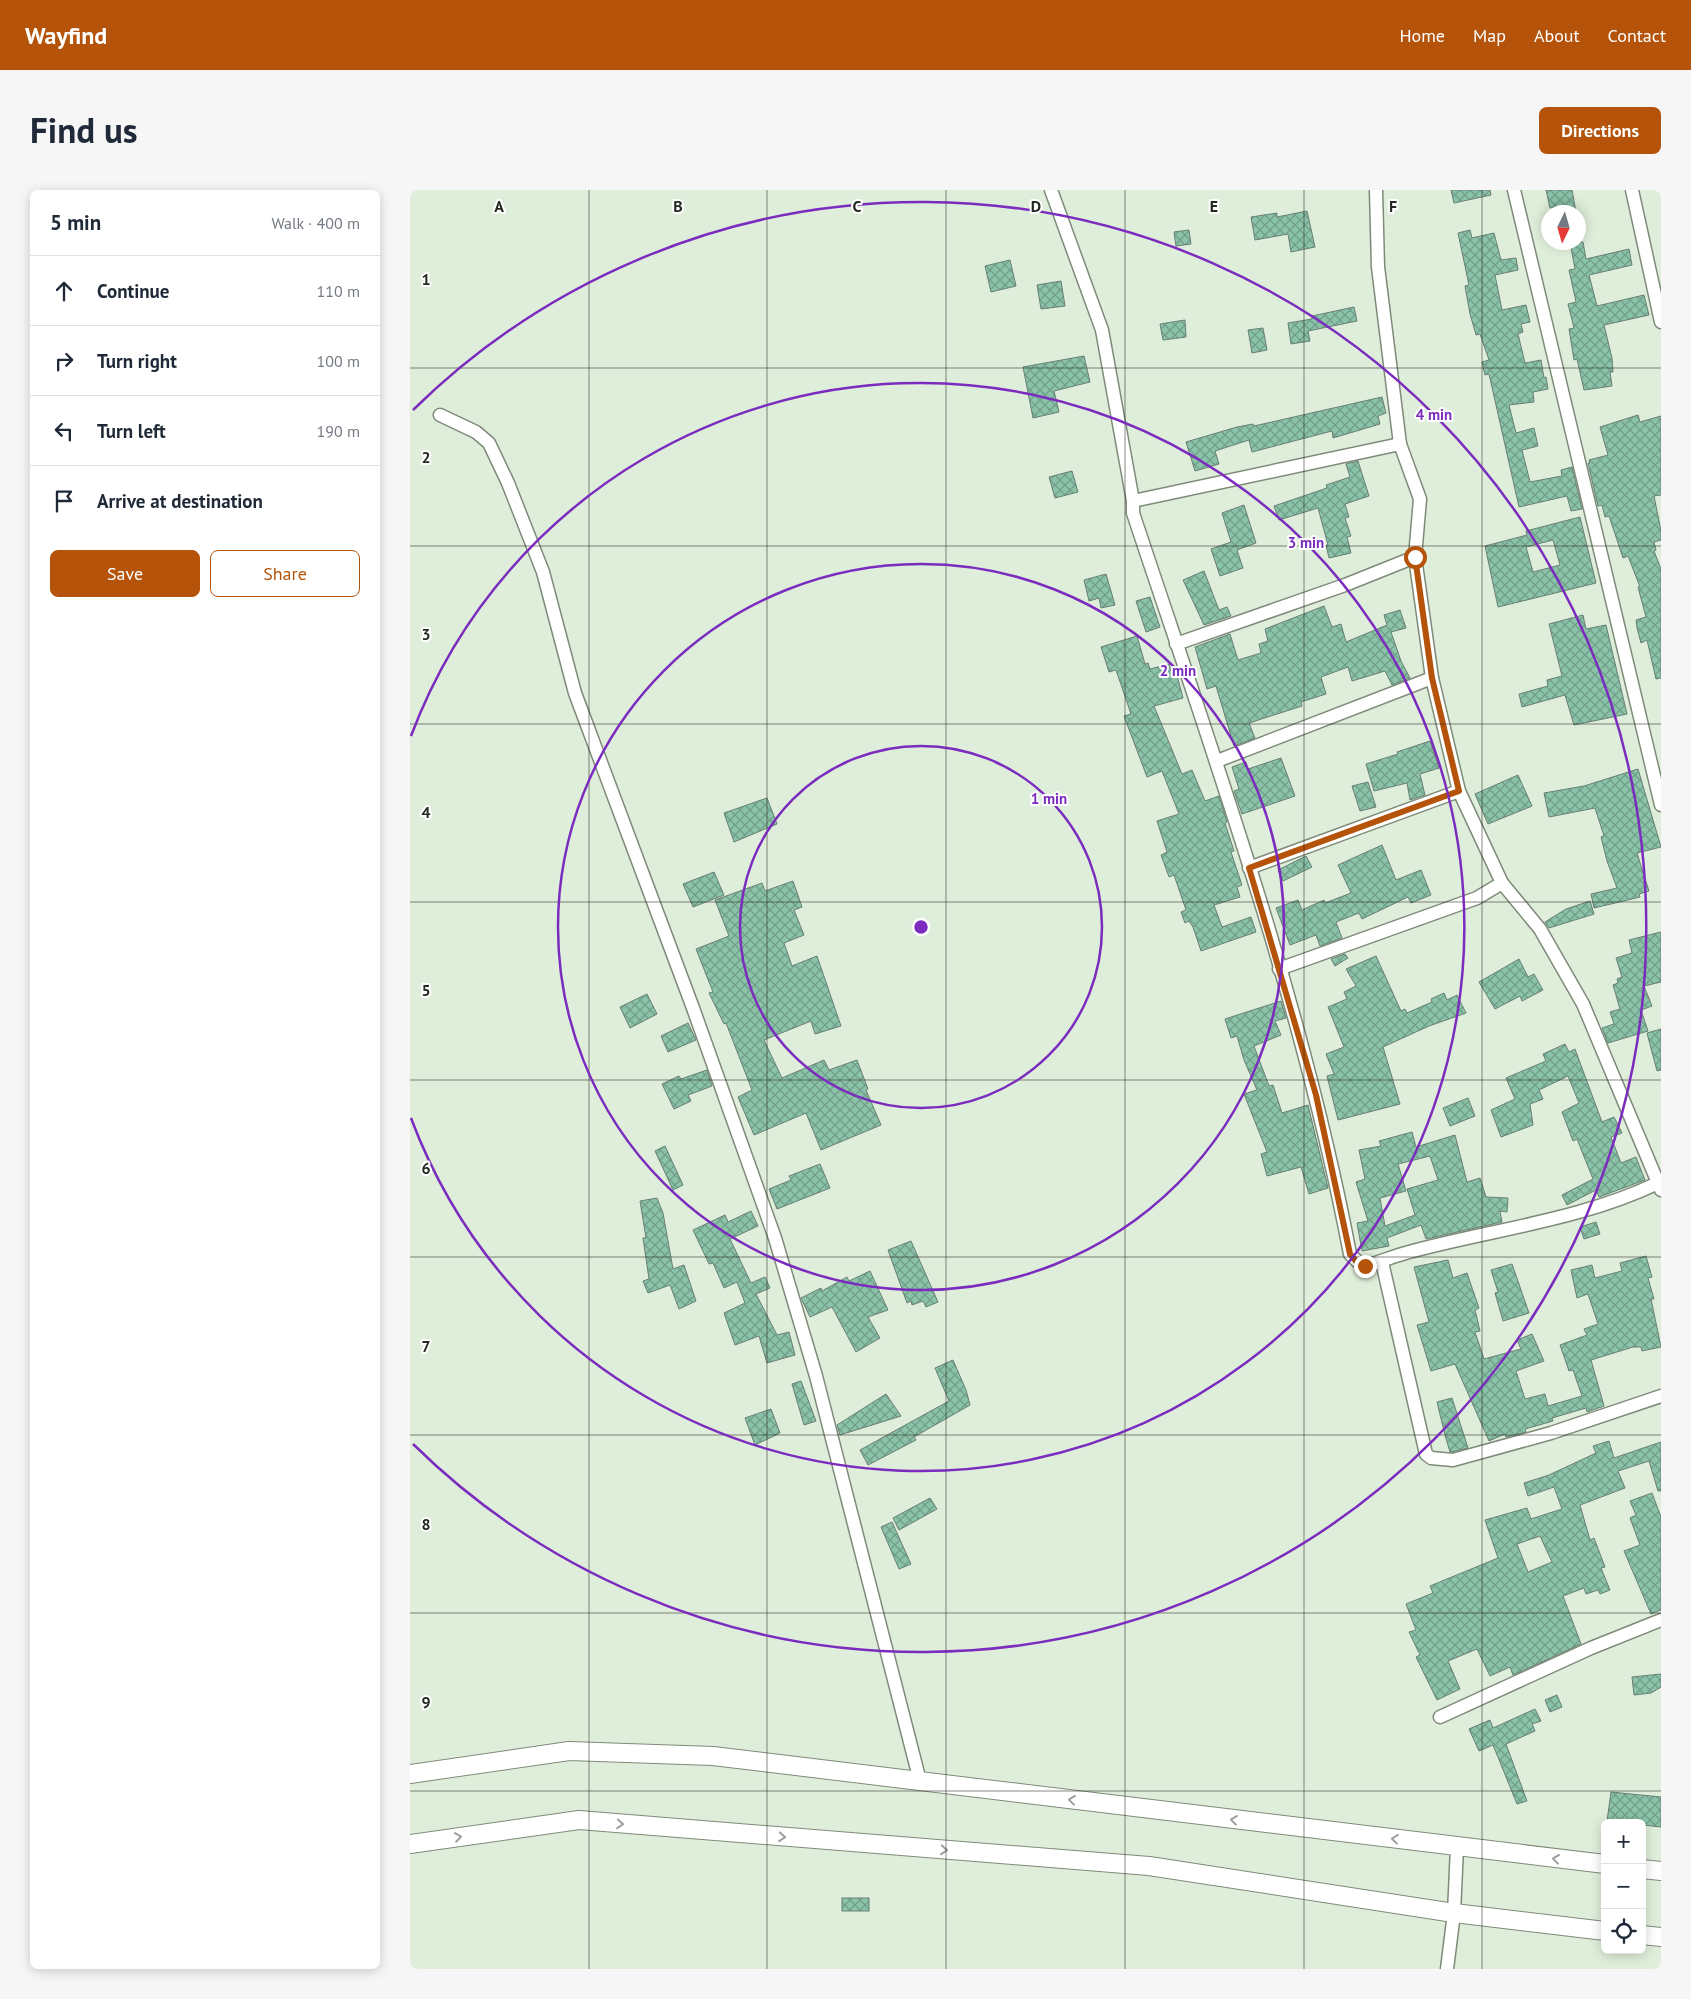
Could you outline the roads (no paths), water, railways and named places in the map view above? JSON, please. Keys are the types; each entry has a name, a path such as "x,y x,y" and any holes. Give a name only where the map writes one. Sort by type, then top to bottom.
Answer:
{"main road":[{"path":"410,1774 569,1752 713,1756 1601,1864"},
{"path":"410,1844 579,1820 1149,1866 1454,1913 1601,1931"},
{"path":"1646,1869 1661,1871"},
{"path":"1646,1935 1661,1937"}],"street":[{"path":"1050,190 1102,330 1133,501 1133,513 1176,644 1218,761 1316,1095 1350,1254 1356,1261 1365,1266 1408,1252 1531,1226 1659,1186 1583,1004 1540,929 1502,883 1459,791 1432,678 1415,557 1420,499 1400,444 1378,267 1376,190"},
{"path":"1514,190 1661,805"},
{"path":"1632,190 1661,322"},
{"path":"440,415 476,432 489,444 508,483 543,572 575,693 689,998 775,1238 816,1376 920,1781"},
{"path":"1133,501 1400,444"},
{"path":"1176,644 1336,588 1415,557"},
{"path":"1218,761 1432,678"},
{"path":"1249,868 1459,791"},
{"path":"1279,969 1478,898 1502,883"},
{"path":"1382,1262 1426,1454 1431,1458 1453,1460 1551,1433 1661,1396"},
{"path":"1440,1717 1591,1648 1661,1620"},
{"path":"1448,1969 1454,1913 1457,1847"}]}
